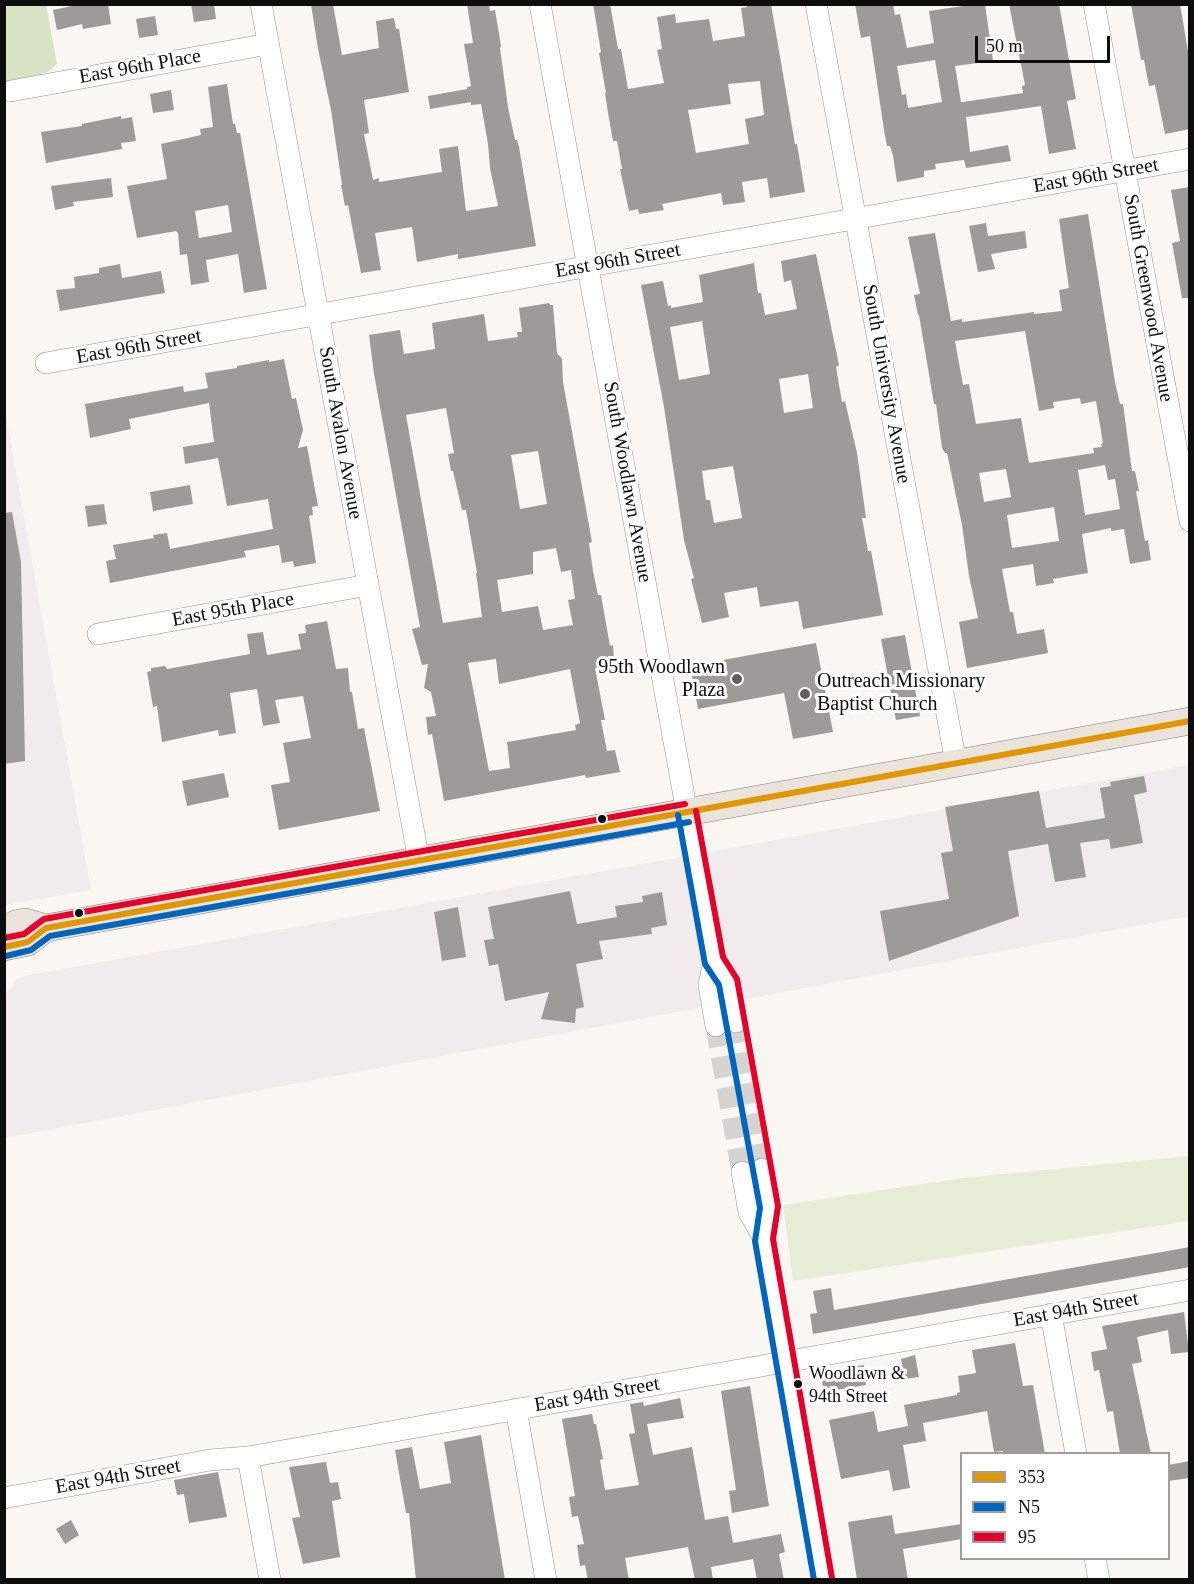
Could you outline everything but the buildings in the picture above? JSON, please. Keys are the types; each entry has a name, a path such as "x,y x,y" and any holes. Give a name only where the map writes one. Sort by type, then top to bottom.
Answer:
{"main road":[{"path":"10,935 28,942 46,928 1190,721"}],"street":[{"name":"South Avalon Avenue","path":"261,4 419,861"},
{"name":"South Woodlawn Avenue","path":"540,4 714,960 728,981 726,1024"},
{"name":"South University Avenue","path":"816,4 956,763"},
{"name":"South Greenwood Avenue","path":"1094,4 1190,521"},
{"name":"East 96th Place","path":"11,91 268,44"},
{"name":"East 96th Street","path":"46,363 1190,159"},
{"name":"East 95th Place","path":"98,634 368,585"},
{"path":"752,1170 749,1212 764,1239 823,1580"},
{"name":"East 94th Street","path":"4,1498 210,1460 248,1457 1190,1290"},
{"path":"1051,1314 1076,1452"},
{"path":"516,1409 546,1580"},
{"path":"248,1457 270,1580"},
{"path":"1095,1560 1099,1580"}],"shaded area":[{"path":"4,405 91,890 5,905 4,905"},
{"path":"1189,765 1189,916 5,1138 5,994 19,977"}],"green space":[{"path":"5,5 46,5 57,64 45,73 13,83 5,90"},
{"path":"1189,1156 1189,1221 793,1281 783,1205 963,1178"}],"tunnel":[{"path":"736,1022 762,1169"},
{"path":"716,1026 742,1172"}],"transit line":[{"name":"353","path":"4,947 28,942 46,928 1190,721"},
{"name":"95","path":"4,938 24,934 44,919 685,804"},
{"name":"95","path":"696,811 723,957 737,979 778,1206 773,1239 832,1578"},
{"name":"N5","path":"678,815 705,964 719,985 760,1208 755,1241 814,1580"},
{"name":"N5","path":"6,956 31,950 50,936 689,822"}],"place":[{"name":"95th Woodlawn Plaza","path":"737,679"},
{"name":"Outreach Missionary Baptist Church","path":"805,694"},
{"name":"Woodlawn & 94th Street","path":"798,1384"}]}
